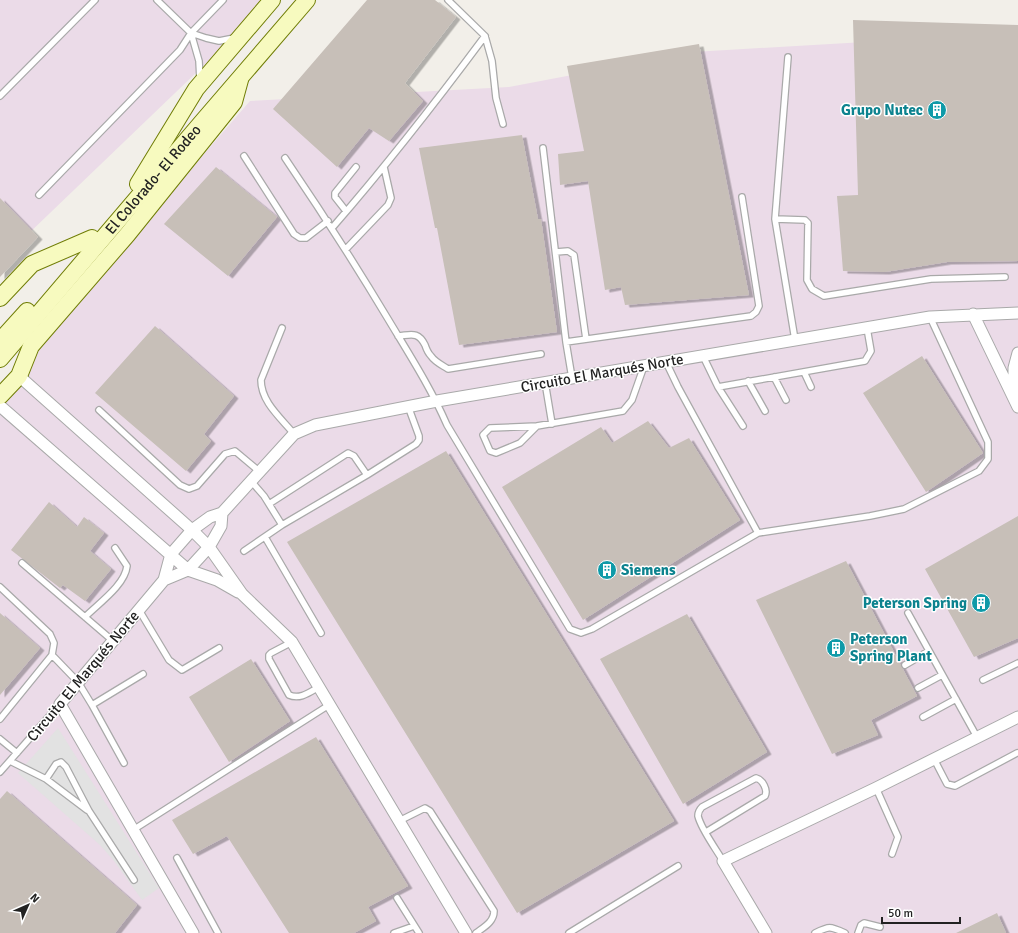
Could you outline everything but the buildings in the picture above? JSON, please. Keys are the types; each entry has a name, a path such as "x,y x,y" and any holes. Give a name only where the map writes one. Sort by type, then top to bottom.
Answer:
{"main road":[{"path":"138,184 200,84 272,0"},
{"name":"El Colorado- El Rodeo","path":"0,341 92,238 293,0"},
{"name":"El Colorado- El Rodeo","path":"0,359 307,0"},
{"path":"0,396 19,376 31,346 127,235 234,102 240,77"},
{"path":"0,298 32,264 92,238"}],"street":[{"name":"Circuito El Marqués Norte","path":"60,704 164,580 171,554 192,530 210,517 222,513 294,434 314,425 408,406 930,317 1018,313"},
{"path":"974,314 1016,403"},
{"path":"1016,403 1014,368 1018,353"},
{"path":"19,376 192,530 209,547 242,594 292,642 466,933"},
{"path":"0,406 188,570 217,580 242,594"},
{"name":"Circuito El Marqués Norte","path":"164,580 188,570 209,547 221,526 222,513"},
{"path":"60,704 193,933"},
{"path":"766,933 723,862 1018,717"}],"lane":[{"path":"0,96 95,0"},
{"path":"157,0 191,33 219,41 240,37"},
{"path":"39,195 180,50 191,33 224,0"},
{"path":"448,0 485,36 492,61 496,98 503,124"},
{"path":"191,33 199,61 200,84"},
{"path":"332,228 442,95 485,36"},
{"path":"788,57 775,219 795,340"},
{"path":"543,148 566,342 572,378"},
{"path":"244,156 294,234 300,238 306,238 328,221"},
{"path":"285,158 346,249 437,401 448,425 570,629 581,633 592,629 758,533 870,516 904,509 979,471 988,459 988,442 930,317"},
{"path":"346,211 335,197 335,192 356,167"},
{"path":"346,249 388,205 391,198 384,167"},
{"path":"566,342 751,316 756,312 759,306 742,197"},
{"path":"775,219 805,220 808,223 807,280 812,289 824,296 931,279 1005,277"},
{"path":"556,252 568,251 574,255 586,340"},
{"path":"282,328 261,380 261,389 265,400 294,434"},
{"path":"718,387 865,361 871,351 868,328"},
{"path":"398,336 414,334 419,336 430,355 438,363 448,369 540,354"},
{"path":"704,356 718,387 743,426"},
{"path":"666,362 678,388 758,533"},
{"path":"537,426 520,443 496,453 490,451 483,435 490,428 537,426 623,411 632,400 644,366"},
{"path":"804,372 811,387"},
{"path":"774,377 786,400"},
{"path":"545,382 552,424"},
{"path":"748,382 765,411"},
{"path":"244,550 282,525 416,444 419,440 419,436 408,406"},
{"path":"99,410 180,485 189,489 197,486 225,454 236,451 260,472"},
{"path":"269,504 348,453 354,456 366,475"},
{"path":"251,481 264,496 282,525"},
{"path":"265,537 321,633"},
{"path":"85,617 122,581 126,573 127,566 115,548"},
{"path":"22,563 113,641"},
{"path":"0,587 50,634 54,643 52,655 0,719"},
{"path":"139,610 169,660 182,670 219,648"},
{"path":"908,613 977,737"},
{"path":"292,642 270,653 269,655 269,659 290,695 299,697 319,687"},
{"path":"905,666 929,651"},
{"path":"52,655 78,682 124,763"},
{"path":"983,680 1018,663"},
{"path":"92,705 143,674"},
{"path":"918,688 942,675"},
{"path":"923,717 956,700"},
{"name":"Circuito El Marqués Norte","path":"0,772 60,704"},
{"path":"133,830 329,705"},
{"path":"0,739 17,753"},
{"path":"934,759 947,784 955,786 1017,753"},
{"path":"10,761 46,779 89,811"},
{"path":"46,779 56,764 61,762 66,767 89,811 134,880"},
{"path":"706,832 765,796 766,790 762,781 756,778 699,810 698,815 706,832 723,862"},
{"path":"876,788 898,837 892,854"},
{"path":"399,821 425,808 430,811 494,911 492,921 476,933"},
{"path":"177,858 218,933"},
{"path":"570,933 678,866"},
{"path":"396,898 418,933"},
{"path":"858,933 864,922 880,928"},
{"path":"394,933 414,926"},
{"path":"815,933 827,927 832,927 844,933"}],"shaded area":[{"path":"0,0 272,0 0,261"},
{"path":"1018,33 1018,933 0,933 0,391 44,338 250,101 509,87 693,52"},
{"path":"58,728 159,888 142,900 114,861 100,845 18,773"}],"place":[{"name":"Grupo Nutec","path":"937,110"},
{"name":"Siemens","path":"607,570"},
{"name":"Peterson Spring","path":"981,603"},
{"name":"Peterson Spring Plant","path":"836,648"}]}
